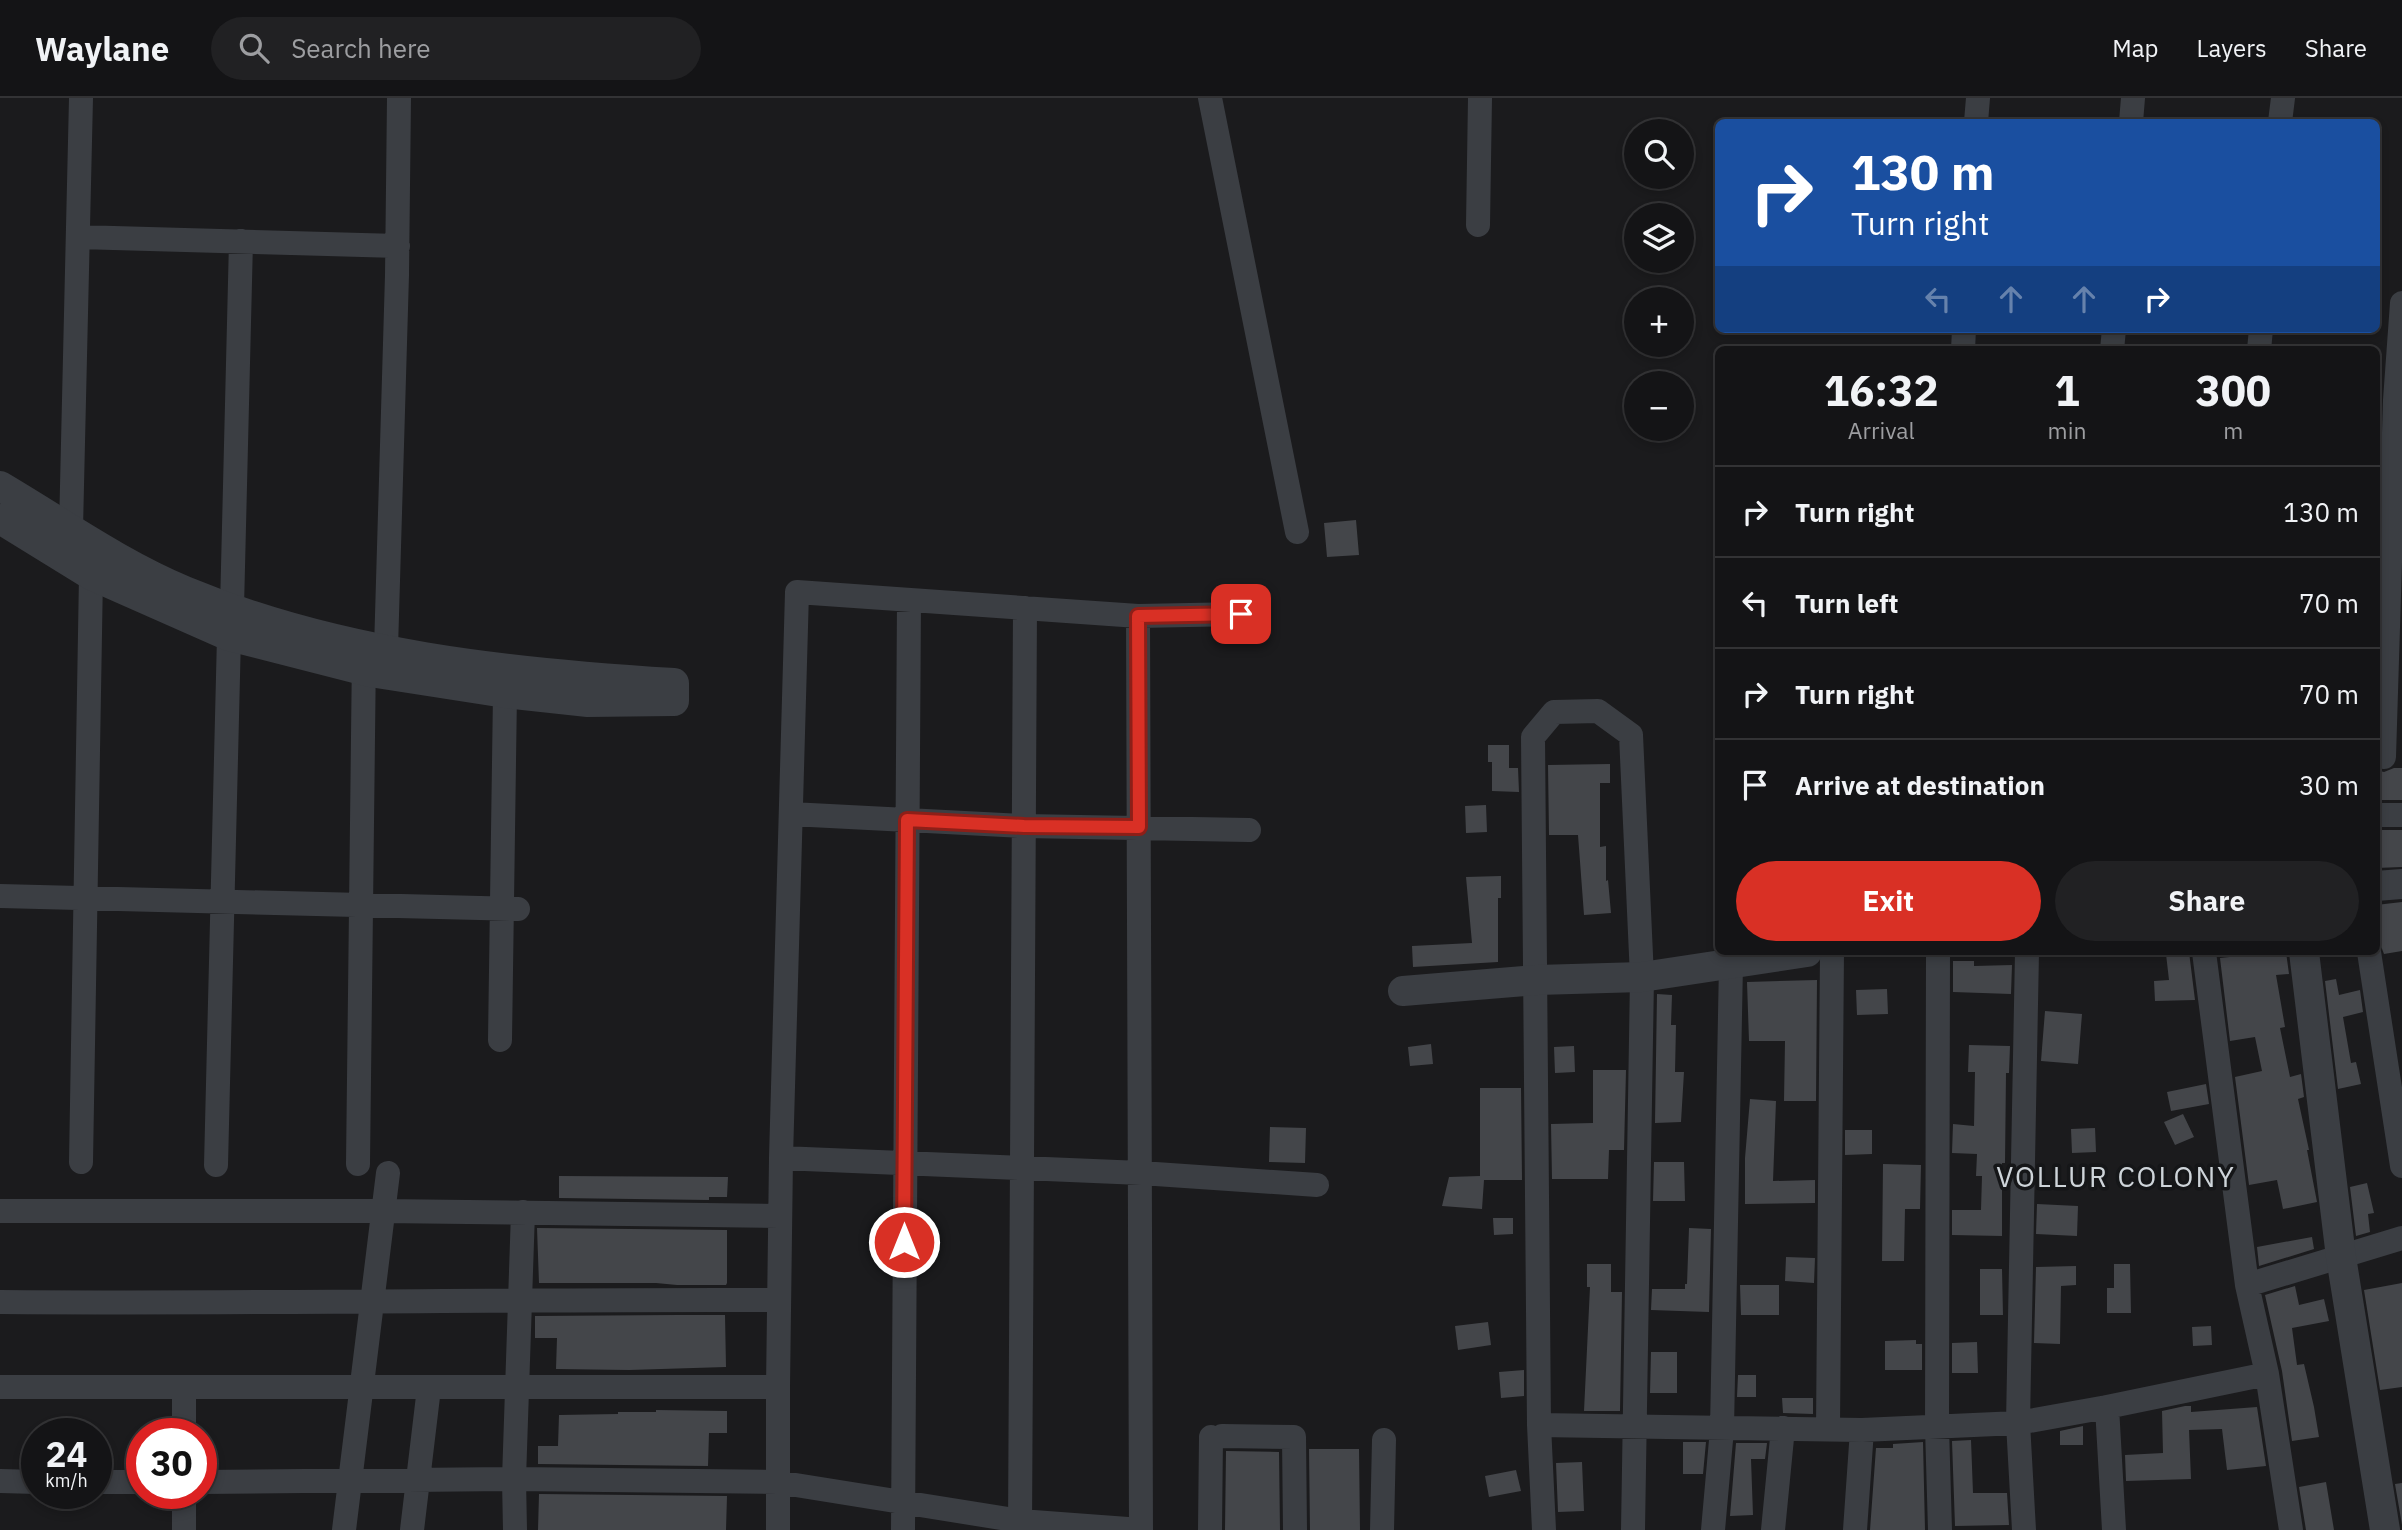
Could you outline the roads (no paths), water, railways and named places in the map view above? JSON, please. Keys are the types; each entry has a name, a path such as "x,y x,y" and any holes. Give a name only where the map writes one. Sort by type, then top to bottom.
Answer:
{"street":[{"path":"71,529 82,98"},
{"path":"358,1164 360,905 371,654 398,246 399,98"},
{"path":"1210,98 1297,532"},
{"path":"1478,225 1480,98"},
{"path":"1976,119 1978,98"},
{"path":"2131,119 2133,98"},
{"path":"2280,119 2283,98"},
{"path":"78,237 398,246"},
{"path":"216,1165 241,241"},
{"path":"2387,758 2391,401 2402,303"},
{"path":"0,486 71,529 97,562 81,1162"},
{"path":"0,519 230,622 371,654 505,693 588,702 674,701 674,683 573,677 371,654"},
{"path":"778,1530 779,1216 797,593 1138,616 1241,614"},
{"path":"903,1530 909,600"},
{"path":"1020,1526 1026,608"},
{"path":"217,1482 514,1479 777,1482 1020,1526 1141,1530 1138,616"},
{"path":"500,1040 510,909 505,693"},
{"path":"1544,1530 1539,1424 1533,737 1554,712 1598,711 1631,735 1642,977 1633,1530"},
{"path":"791,814 1024,826 1249,830"},
{"path":"2380,815 2402,815"},
{"path":"2380,886 2402,884"},
{"path":"0,896 510,909"},
{"path":"1403,991 1536,979 1642,977 1788,955"},
{"path":"1828,1429 1832,955"},
{"path":"1938,955 1937,1427 1940,1530"},
{"path":"2024,1530 2018,1423 2027,955"},
{"path":"2204,955 2248,1285 2267,1374 2291,1530"},
{"path":"2304,955 2341,1258 2385,1530 2402,1525"},
{"path":"2370,955 2402,1166"},
{"path":"1713,1530 1722,1429 1731,964"},
{"path":"781,1158 1141,1173 1317,1185"},
{"path":"344,1530 388,1173"},
{"path":"0,1211 383,1211 779,1216"},
{"path":"515,1530 514,1479 523,1212"},
{"path":"2248,1285 2402,1238"},
{"path":"0,1302 779,1300"},
{"path":"1539,1424 1862,1430 2018,1423 2267,1374"},
{"path":"0,1387 778,1387"},
{"path":"184,1387 184,1418"},
{"path":"412,1530 429,1388"},
{"path":"2107,1407 2114,1530"},
{"path":"1773,1530 1783,1429"},
{"path":"1855,1530 1862,1430"},
{"path":"1210,1530 1217,1436 1294,1437 1296,1530"},
{"path":"1382,1530 1384,1440"},
{"path":"0,1481 21,1482"},
{"path":"184,1509 184,1530"}],"district":[{"name":"VOLLUR COLONY","path":"2116,1177"}]}
